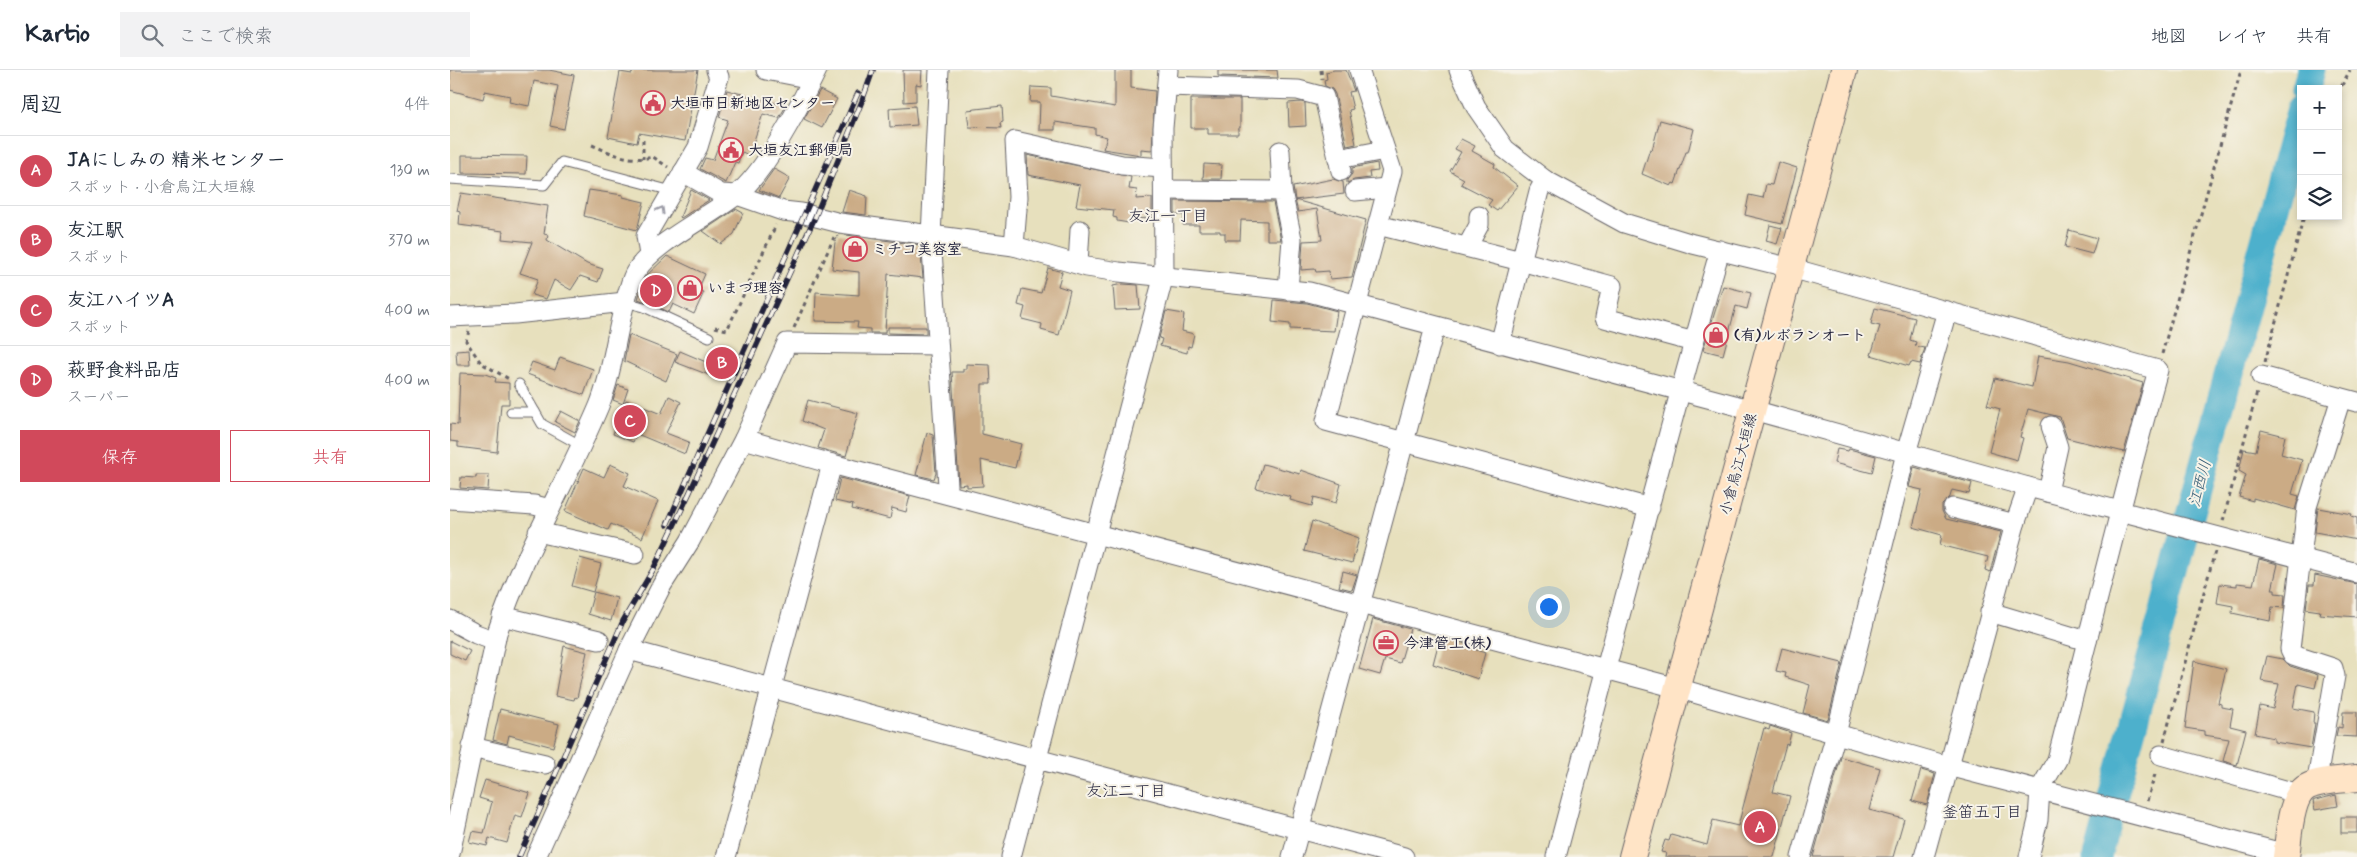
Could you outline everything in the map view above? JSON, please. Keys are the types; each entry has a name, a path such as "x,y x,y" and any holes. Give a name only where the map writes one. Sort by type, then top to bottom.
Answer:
{"main road":[{"name":"小倉烏江大垣線","path":"1632,857 1844,70"},
{"path":"2286,856 2293,806 2307,790 2357,778"}],"street":[{"path":"649,255 646,236 698,147 719,78 716,70"},
{"path":"450,854 495,641 502,616 538,532 580,445 607,383 625,302 635,272 649,255 737,195 765,162 815,75 766,70"},
{"path":"939,70 930,236 948,485 947,494"},
{"path":"1359,70 1392,171 1358,306 1326,421 1650,508"},
{"path":"1459,70 1476,107 1505,149 1545,180 1624,223 2158,370 2119,510 2111,550 2057,760 2046,790 2029,857"},
{"path":"1011,857 1164,275 1163,128 1168,78 1298,90 1324,96 1339,165 1385,150"},
{"path":"1014,246 1018,198 1015,141 1122,165 1163,168"},
{"path":"1280,152 1282,191 1292,239 1288,290"},
{"path":"678,180 721,194 737,195 783,211 801,213 840,223 1014,246 1078,264 1119,272 1164,275 1187,280 1309,292 1753,410 2028,487 2145,516 2357,573"},
{"path":"1500,344 1539,191 1545,180"},
{"path":"1355,192 1387,188"},
{"path":"1164,190 1282,191"},
{"path":"1467,247 1479,225 1479,216"},
{"path":"1378,225 1521,260 1612,286 1605,318 1694,342"},
{"path":"1078,264 1080,230"},
{"path":"1556,857 1650,508 1679,391 1720,250"},
{"path":"450,317 625,302"},
{"path":"1801,857 1836,734 1906,453 1947,311"},
{"path":"1292,857 1362,604 1435,327"},
{"path":"536,857 629,650 662,585 690,541 744,439 787,343 938,346"},
{"path":"2160,755 2307,790 2335,676 2333,668 2293,655 2290,649 2307,507 2349,400 2261,376"},
{"path":"2048,492 2058,447 2051,426"},
{"path":"744,439 1678,688 1948,766 2046,790 2286,856"},
{"path":"726,857 832,464"},
{"path":"1924,857 1990,612 2015,524 2028,487"},
{"path":"450,499 534,505 550,509"},
{"path":"1954,508 2015,524"},
{"path":"538,532 635,554"},
{"path":"1990,612 2087,641"},
{"path":"502,616 599,640"},
{"path":"450,620 476,634 495,641"},
{"path":"629,650 1404,857"},
{"path":"472,747 545,764"}],"lane":[{"path":"450,179 544,185 562,162 678,180"},
{"path":"625,302 644,307 708,337"},
{"path":"519,384 542,424 580,445"},
{"path":"511,412 535,412"}],"path":[{"path":"2158,370 2240,70"},
{"path":"2342,86 2350,70"},
{"path":"643,140 643,159"},
{"path":"592,145 615,155 638,160 653,157 668,167 678,180"},
{"path":"708,337 714,327 727,330 783,211"},
{"path":"2136,814 2160,755 2213,535 2248,422 2255,409 2261,376 2303,220"},
{"path":"787,343 840,223"},
{"path":"472,316 466,341 481,363 519,384"}],"building":[{"path":"450,70 549,70 574,75 564,129 550,126 558,86 534,81 529,106 509,102 510,96 485,91 483,99 450,90"},
{"name":"大垣市日新地区センター","path":"633,70 698,70 685,141 639,133 637,143 608,137 620,72 632,74"},
{"path":"903,70 922,70 921,85 916,84 916,101 904,102"},
{"path":"1115,70 1131,70 1131,88 1155,91 1152,150 1141,149 1141,155 1103,149 1107,137 1095,134 1095,128 1055,122 1055,130 1039,130 1040,102 1030,102 1031,87 1051,88 1051,96 1115,107"},
{"path":"1218,70 1277,70 1278,78 1218,76"},
{"path":"1346,70 1354,91 1349,92 1353,109 1349,110 1356,144 1347,146 1335,94 1332,89 1325,86 1326,72"},
{"path":"727,90 786,106 779,118 763,114 749,155 742,152 738,163 735,162 726,183 700,169 705,158 713,160 728,120 719,117"},
{"path":"820,90 837,99 822,128 804,119"},
{"path":"1191,99 1240,99 1240,128 1238,128 1238,134 1208,134 1208,128 1191,128"},
{"path":"1288,103 1305,103 1306,126 1289,127"},
{"path":"915,106 917,125 890,127 889,108"},
{"path":"1002,106 1003,122 1000,123 1001,128 969,127 967,110"},
{"path":"1660,120 1694,129 1688,152 1686,152 1675,184 1673,183 1671,186 1642,174 1650,149 1652,150"},
{"path":"1461,139 1475,146 1472,151 1495,164 1494,167 1518,186 1497,211 1488,205 1492,200 1461,184 1464,179 1450,171 1461,152 1455,149"},
{"path":"462,155 527,156 526,174 462,173"},
{"path":"1027,155 1131,177 1129,189 1137,190 1136,199 1152,198 1152,218 1129,219 1129,223 1117,221 1117,218 1113,217 1114,210 1076,206 1080,185 1028,175"},
{"path":"1778,162 1797,168 1782,224 1745,215 1749,195 1763,198 1766,184 1772,185"},
{"path":"1377,163 1378,171 1369,172 1370,178 1347,183 1352,174 1352,168"},
{"path":"1204,164 1222,165 1221,179 1203,179"},
{"path":"774,169 790,178 779,198 759,190"},
{"path":"1333,179 1343,182 1344,194 1295,200 1293,187"},
{"path":"589,190 623,195 623,197 644,202 637,230 584,216"},
{"path":"691,190 709,200 681,218 680,217"},
{"path":"849,190 867,196 866,215 842,212"},
{"path":"461,193 548,206 544,234 548,235 547,240 587,264 603,269 598,282 580,276 571,290 554,280 546,299 532,295 538,279 520,273 532,242 502,239 503,231 459,225 460,212 457,211"},
{"path":"1295,200 1366,220 1352,277 1330,279 1329,271 1301,270 1303,241 1322,240 1317,209 1298,212"},
{"path":"1175,201 1273,202 1281,240 1267,240 1267,221 1241,220 1240,240 1225,240 1225,233 1220,233 1220,231 1199,231 1199,225 1183,225 1184,215 1175,215"},
{"path":"736,209 743,213 734,234 721,244 703,231"},
{"path":"1770,225 1782,228 1777,244 1766,241"},
{"path":"2069,230 2097,238 2092,254 2065,247"},
{"path":"839,234 920,245 923,278 888,274 885,333 870,333 870,329 857,328 858,322 815,321 816,292 859,295 859,272 832,269 835,242"},
{"path":"667,256 705,274 698,290 704,292 694,314 673,304 669,312 638,299 645,277"},
{"path":"1048,268 1062,272 1058,286 1070,290 1059,335 1041,330 1042,324 1022,319 1025,307 1018,305 1022,289 1041,293"},
{"path":"1123,284 1138,285 1140,309 1115,310 1113,286"},
{"path":"1723,286 1751,293 1747,309 1736,306 1723,355 1703,350"},
{"path":"1274,300 1307,303 1337,311 1334,331 1290,329 1290,324 1272,322"},
{"path":"1875,308 1915,318 1910,340 1916,342 1915,346 1925,348 1920,364 1911,362 1909,366 1871,355 1880,326 1871,324"},
{"path":"1166,311 1184,314 1182,331 1194,334 1191,347 1188,346 1187,353 1160,346 1162,339 1159,338"},
{"path":"888,327 926,327 926,334 888,333"},
{"path":"629,335 677,354 666,381 624,361"},
{"path":"469,350 470,365 457,365 456,351"},
{"path":"680,351 713,365 709,375 675,362"},
{"path":"2038,356 2069,361 2143,383 2124,452 2067,438 2060,417 2028,409 2020,437 2023,438 2017,460 1989,452 2000,409 1987,405 1995,378 2032,387"},
{"path":"560,357 593,369 584,395 527,374 532,362 555,370"},
{"path":"966,364 990,365 991,384 982,384 982,434 1021,444 1015,468 981,460 983,486 967,487 967,484 959,485 952,372 963,372 963,369 966,369"},
{"path":"460,373 485,374 496,378 495,382 509,383 509,404 501,404 497,452 458,447 458,442 450,441 450,424 458,425"},
{"path":"618,385 628,389 623,404 613,400"},
{"path":"669,396 681,402 666,433 689,442 685,454 637,434 633,442 613,434 626,400 661,414"},
{"path":"808,400 858,413 846,456 818,448 824,430 802,421"},
{"path":"561,411 580,421 575,432 555,422"},
{"path":"2261,430 2285,436 2281,454 2302,460 2292,494 2299,496 2295,510 2253,498 2253,501 2239,497 2246,475 2239,471 2244,449 2256,451"},
{"path":"927,433 933,435 936,473 934,479 916,475"},
{"path":"1837,449 1848,451 1849,449 1876,456 1872,473 1834,463"},
{"path":"610,464 630,473 624,486 658,501 642,538 611,524 608,530 565,511 584,468 604,477"},
{"path":"1263,464 1300,474 1301,470 1341,484 1336,503 1314,497 1312,506 1290,500 1291,497 1256,488"},
{"path":"1914,467 1972,483 1969,494 1952,490 1950,497 1942,505 1942,511 1946,519 2001,532 1990,572 1985,570 1988,557 1940,545 1942,535 1913,527 1922,490 1909,487"},
{"path":"476,475 489,475 488,490 460,488 461,477 476,478"},
{"path":"840,478 910,496 906,512 892,508 890,519 852,509 853,505 835,501"},
{"path":"2318,508 2352,514 2351,516 2357,518 2357,540 2315,532"},
{"path":"1312,521 1359,538 1352,563 1304,551"},
{"path":"580,558 601,564 593,592 572,586"},
{"path":"2259,559 2278,564 2272,590 2275,590 2275,593 2285,594 2284,608 2272,607 2270,621 2232,613 2233,606 2217,603 2220,584 2237,586 2237,583 2253,585"},
{"path":"1343,571 1357,575 1352,590 1339,587"},
{"path":"2315,575 2357,584 2357,617 2319,614 2320,611 2306,609 2309,585 2314,585"},
{"path":"594,592 617,598 611,621 588,614"},
{"name":"今津管工(株)","path":"1373,619 1410,629 1400,663 1385,659 1380,675 1359,669"},
{"path":"1440,637 1466,644 1465,646 1485,653 1478,679 1433,664"},
{"path":"450,641 470,651 465,661 450,654"},
{"path":"564,646 587,652 577,698 575,697 574,700 555,696"},
{"path":"1782,648 1842,663 1828,720 1803,713 1810,685 1785,677 1786,673 1776,671"},
{"path":"2267,656 2283,659 2290,666 2318,675 2315,688 2298,684 2293,708 2314,712 2313,723 2315,723 2311,748 2274,742 2274,738 2255,734 2260,706 2273,709 2279,684 2261,681"},
{"path":"2194,661 2226,669 2218,703 2221,704 2221,707 2233,709 2230,726 2246,730 2237,765 2223,761 2229,739 2204,735 2204,731 2185,728"},
{"path":"500,709 559,724 553,747 509,735 507,744 493,740"},
{"path":"2343,712 2357,712 2357,737 2336,736 2338,727 2342,728"},
{"path":"1770,726 1791,733 1788,745 1786,744 1773,792 1790,796 1774,857 1665,857 1666,853 1661,852 1665,840 1669,841 1671,835 1707,845 1713,820 1738,826 1764,728 1769,730"},
{"path":"1841,757 1880,768 1869,810 1904,819 1893,857 1813,857"},
{"path":"1921,770 1935,774 1927,805 1912,801"},
{"path":"485,780 530,793 522,817 515,815 507,843 489,838 487,846 469,842 472,831 484,833 492,802 479,798"},
{"path":"2336,795 2338,806 2315,810 2313,801"},
{"path":"2341,817 2357,817 2357,833 2341,833"}],"waterway":[{"name":"江西川","path":"2307,85 2311,70"},
{"name":"江西川","path":"2097,857 2297,123"}],"railway":[{"path":"519,857 623,621 654,568 815,217 873,70"},
{"path":"667,525 858,93"}],"place":[{"name":"大垣市日新地区センター","path":"653,103"},
{"name":"大垣友江郵便局","path":"731,150"},
{"name":"ミチコ美容室","path":"855,249"},
{"name":"いまづ理容","path":"690,288"},
{"name":"萩野食料品店","path":"656,291"},
{"name":"(有)ルボランオート","path":"1716,335"},
{"name":"友江駅","path":"722,363"},
{"name":"友江ハイツA","path":"630,421"},
{"name":"今津管工(株)","path":"1386,643"},
{"name":"JAにしみの 精米センター","path":"1760,827"}],"district":[{"name":"友江一丁目","path":"1168,215"},
{"name":"友江二丁目","path":"1126,790"},
{"name":"釜笛五丁目","path":"1982,811"}]}
